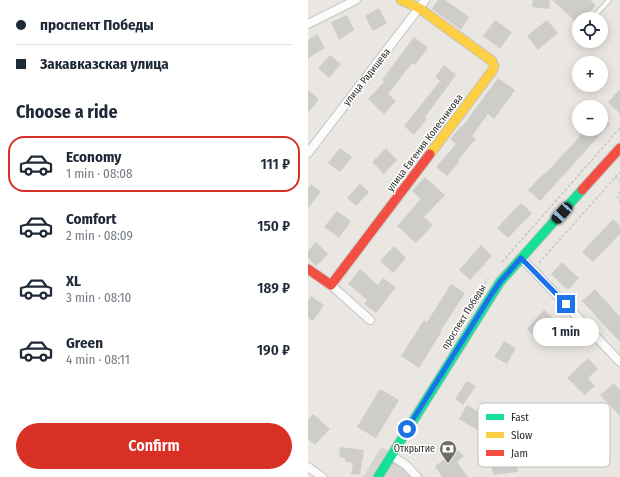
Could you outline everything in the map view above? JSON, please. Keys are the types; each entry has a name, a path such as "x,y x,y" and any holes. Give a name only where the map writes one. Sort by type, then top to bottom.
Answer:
{"street":[{"path":"308,24 356,0"},
{"path":"401,0 419,8"},
{"name":"улица Радищева","path":"308,153 425,0"},
{"name":"улица Евгения Колесникова","path":"331,285 492,71 494,66 492,60 419,8"},
{"name":"проспект Победы","path":"378,477 500,282 620,148"},
{"path":"521,258 620,362"},
{"path":"308,269 331,285 370,320"},
{"path":"391,455 407,466 417,477"},
{"path":"308,466 322,477"}],"lane":[{"path":"598,12 609,0"}],"path":[{"path":"533,270 620,172"},
{"path":"615,177 620,181"},
{"path":"620,192 617,196 620,202"}],"shaded area":[{"path":"381,447 402,458 424,477 363,477"}],"building":[{"path":"438,0 445,0 469,17 461,30 432,9"},
{"path":"533,0 550,0 549,9 532,7"},
{"path":"552,0 590,0 596,5 590,12 572,12 572,18"},
{"path":"379,8 387,23 373,31 365,16"},
{"path":"347,15 354,30 339,40 331,22"},
{"path":"495,20 512,32 500,49 483,36"},
{"path":"547,20 558,33 538,50 527,36"},
{"path":"317,34 325,48 308,58 308,40"},
{"path":"414,37 428,48 415,65 412,63 388,94 396,101 384,114 368,99 384,82 382,80"},
{"path":"330,55 341,64 329,78 318,68"},
{"path":"444,65 456,75 425,117 427,119 414,135 404,126 440,81 435,77"},
{"path":"498,78 515,90 494,119 488,114 472,136 476,139 458,160 460,161 447,176 436,167 456,144 450,139 461,126 462,127"},
{"path":"620,89 620,114 608,102"},
{"path":"308,90 319,99 308,113"},
{"path":"580,136 599,136 540,201 528,190 544,173 545,174"},
{"path":"340,148 352,157 340,172 328,163"},
{"path":"386,148 397,160 384,174 372,162"},
{"path":"425,177 445,195 424,217 433,225 416,243 397,226 421,199 412,191"},
{"path":"311,184 321,192 308,208 308,188"},
{"path":"360,184 369,192 356,206 347,198"},
{"path":"521,203 532,213 508,238 497,228"},
{"path":"337,211 351,221 339,238 324,227"},
{"path":"613,219 620,226 620,234 593,262 582,252"},
{"path":"316,242 328,254 316,266 308,258 308,251"},
{"path":"481,245 492,256 470,280 459,270"},
{"path":"394,246 406,258 393,273 380,261"},
{"path":"562,262 579,278 568,290 551,274"},
{"path":"360,269 378,285 383,278 396,287 376,313 364,304 367,300 348,284"},
{"path":"451,284 465,293 419,368 401,356 424,320 427,322"},
{"path":"595,289 620,317 620,342 582,301"},
{"path":"311,296 324,305 313,321 308,318 308,301"},
{"path":"544,310 561,325 543,344 527,329"},
{"path":"504,341 516,348 507,364 494,357"},
{"path":"588,358 598,369 588,378 595,386 585,395 567,378"},
{"path":"467,381 476,386 463,405 455,399"},
{"path":"614,383 620,390 620,416 610,406 610,403 608,403 600,395"},
{"path":"380,389 399,400 376,438 357,427"},
{"path":"467,405 478,412 478,430 459,419"},
{"path":"313,414 330,429 315,445 308,439 308,419"},
{"path":"340,447 364,450 360,475 351,474 353,463 345,462 345,458 339,457"},
{"name":"Открытие","path":"458,450 464,456 457,462 468,477 442,477 435,466"},
{"path":"492,467 517,467 518,472 493,475"}],"traffic: fast":[{"path":"378,477 500,282 582,190"}],"traffic: slow":[{"path":"401,0 419,8 492,61 494,66 492,71 430,154"}],"traffic: jam":[{"path":"582,190 620,148"},
{"path":"308,269 331,285 430,154"}],"place":[{"name":"Открытие","path":"448,464"}],"route":[{"path":"407,429 493,292 521,258 566,304"}]}
